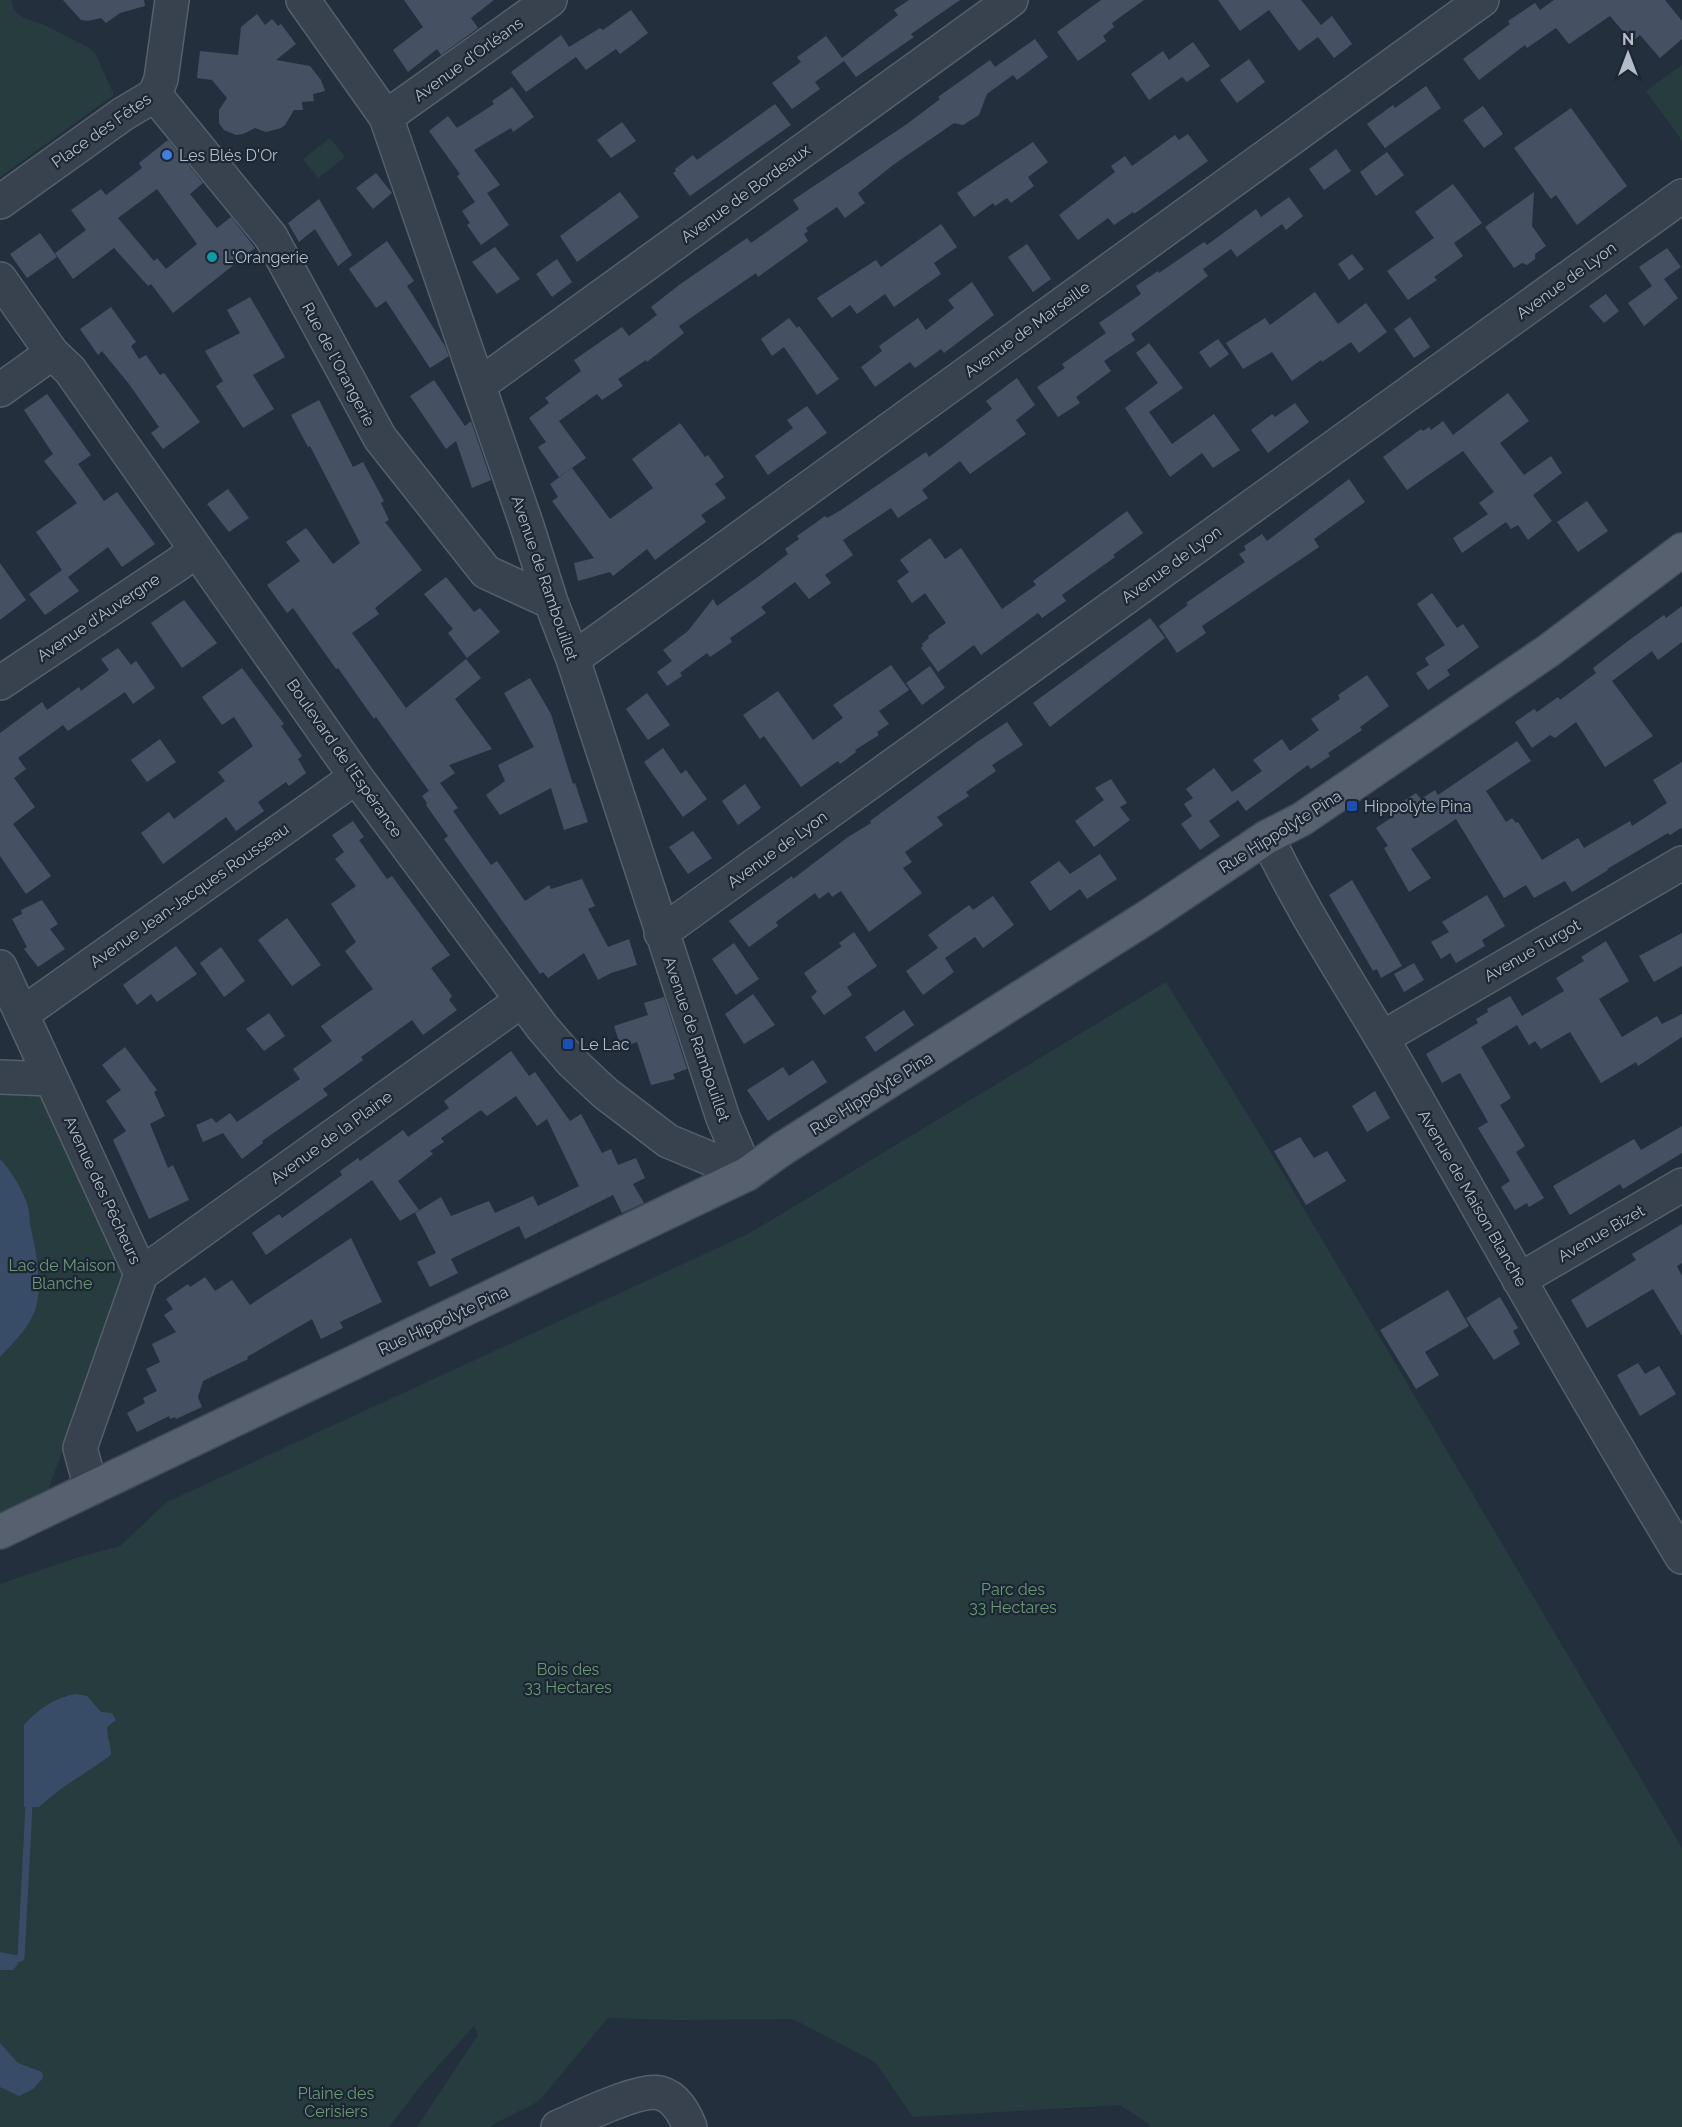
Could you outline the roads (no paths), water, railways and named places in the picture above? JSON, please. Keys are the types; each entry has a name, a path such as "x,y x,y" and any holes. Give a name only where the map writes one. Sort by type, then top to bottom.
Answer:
{"main road":[{"name":"Rue Hippolyte Pina","path":"0,1532 747,1174 782,1149 1149,916 1267,837 1302,819 1548,651 1682,550"}],"street":[{"name":"Place des Fêtes","path":"0,202 123,114 155,95 162,79 172,0"},
{"name":"Avenue de Rambouillet","path":"303,0 386,117 479,385 551,603 573,659 723,1118 747,1174"},
{"name":"Avenue d'Orléans","path":"386,117 550,0"},
{"name":"Avenue de Bordeaux","path":"479,385 1011,0"},
{"name":"Avenue de Marseille","path":"573,659 1482,0"},
{"name":"Rue de l'Orangerie","path":"155,95 271,237 380,438 486,572 551,603"},
{"name":"Avenue de Lyon","path":"661,933 1682,196"},
{"name":"Boulevard de l'Espérance","path":"0,279 52,353 70,370 356,777 521,1001 572,1062 604,1093 668,1141 747,1174"},
{"path":"0,390 52,353"},
{"name":"Avenue d'Auvergne","path":"0,683 196,550"},
{"name":"Avenue Jean-Jacques Rousseau","path":"22,1014 356,777"},
{"name":"Avenue de Maison Blanche","path":"1267,837 1285,876 1382,1038 1519,1280 1673,1521 1682,1557"},
{"name":"Avenue Turgot","path":"1382,1038 1682,863"},
{"name":"Avenue des Pêcheurs","path":"0,966 141,1274 80,1448 91,1488"},
{"name":"Avenue de la Plaine","path":"141,1274 521,1001"},
{"path":"0,1077 51,1079"},
{"name":"Avenue Bizet","path":"1519,1280 1682,1185"},
{"path":"558,2127 632,2097 650,2093 660,2094 672,2100 683,2112 690,2127"}],"water":[{"name":"Lac de Maison Blanche","path":"0,1159 17,1182 28,1207 39,1281 37,1304 31,1319 19,1337 0,1357"},
{"path":"76,1694 87,1696 101,1712 112,1713 116,1720 107,1727 111,1755 47,1799 39,1807 24,1807 24,1725 47,1705"},
{"path":"0,1952 15,1955 18,1964 13,1970 0,1970"},
{"path":"0,2043 18,2063 42,2072 43,2078 33,2089 19,2096 0,2087"}],"waterway":[{"path":"0,1962 21,1958 31,1798"}],"place":[{"name":"Les Blés D'Or","path":"167,155"},
{"name":"L'Orangerie","path":"212,257"},
{"name":"Hippolyte Pina","path":"1352,806"},
{"name":"Le Lac","path":"568,1044"}],"park label":[{"name":"Parc des 33 Hectares","path":"1013,1598"},
{"name":"Bois des 33 Hectares","path":"568,1678"},
{"name":"Plaine des Cerisiers","path":"336,2102"}]}
